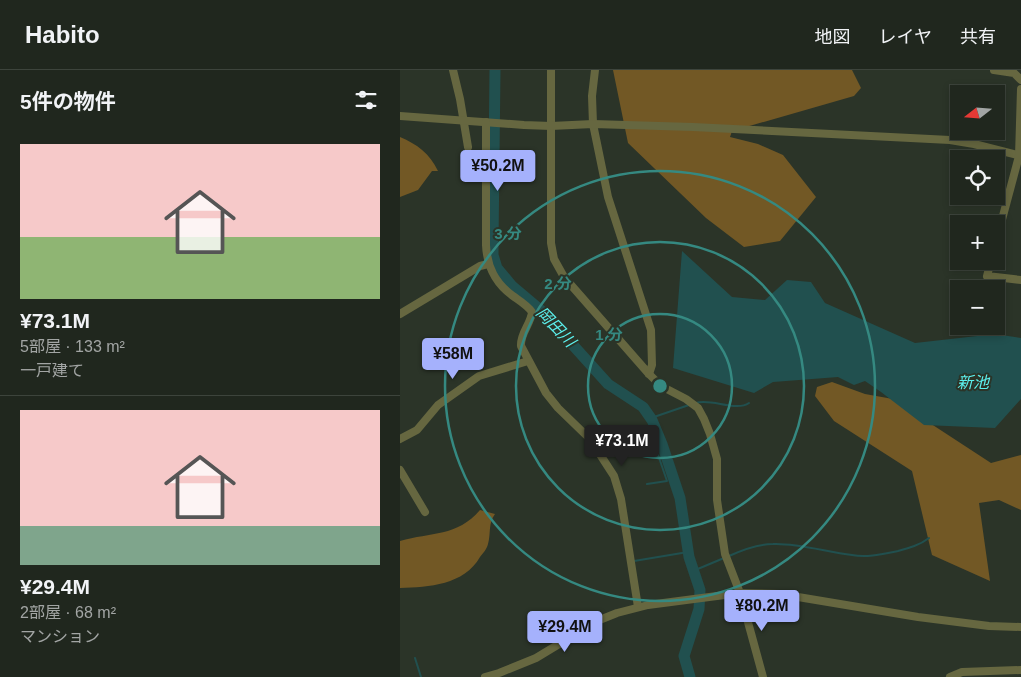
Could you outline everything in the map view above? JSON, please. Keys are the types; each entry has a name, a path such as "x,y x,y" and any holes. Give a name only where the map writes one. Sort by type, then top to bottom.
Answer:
{"street":[{"path":"453,70 468,147"},
{"path":"551,70 551,243 554,259 564,276 649,374 662,386 686,398 698,408 704,419 717,459 717,500 724,554 740,593 763,677"},
{"path":"595,70 592,96 593,124 608,197 651,330 652,365 649,374"},
{"path":"994,70 1014,73 1021,80"},
{"path":"1004,215 1020,156 1021,89"},
{"path":"400,116 551,126 593,124 950,140 1020,156"},
{"path":"488,122 486,245 488,264 500,284 532,312 532,317 520,340 522,350 546,393 558,408 590,439 614,476 621,499 638,607"},
{"path":"400,314 480,266 488,264"},
{"path":"989,270 987,276 1021,280"},
{"path":"400,439 417,430 438,405 479,376 528,361"},
{"path":"400,470 425,512"},
{"path":"485,677 506,671 536,658 597,621 638,607 740,593 780,594 918,617 989,626 1021,627"},
{"path":"950,677 962,672 1021,670"}],"shaded area":[{"path":"613,70 852,70 861,88 854,96 732,131 730,137 758,144 783,155 816,197 780,241 744,247 706,218 628,143"},
{"path":"400,137 422,150 438,171 432,171 418,190 400,197"},
{"path":"832,382 865,394 893,399 991,463 1021,455 1021,510 999,500 979,503 990,581 932,555 912,471 834,421 815,396 817,387"},
{"path":"480,510 495,514 490,525 489,540 485,551 465,574 445,583 400,588 400,541 453,529 471,519"}],"water":[{"name":"新池","path":"682,251 732,297 765,300 787,280 811,282 825,303 915,343 986,335 1021,338 1021,399 995,428 924,425 865,381 854,385 838,377 773,382 754,393 673,368"}],"waterway":[{"name":"岡田川","path":"495,70 493,255 497,268 512,286 544,313 608,384 643,407 652,420 680,498 689,557 700,590 699,609 684,656 690,677"},
{"path":"696,403 709,402 730,406 749,403"},
{"path":"651,418 689,405"},
{"path":"647,484 667,481 656,449 663,447"},
{"path":"729,556 755,546 767,544 793,545 842,554 869,556 906,549 929,538"},
{"path":"634,561 688,552"},
{"path":"693,571 724,558"},
{"path":"415,658 421,677"}]}
